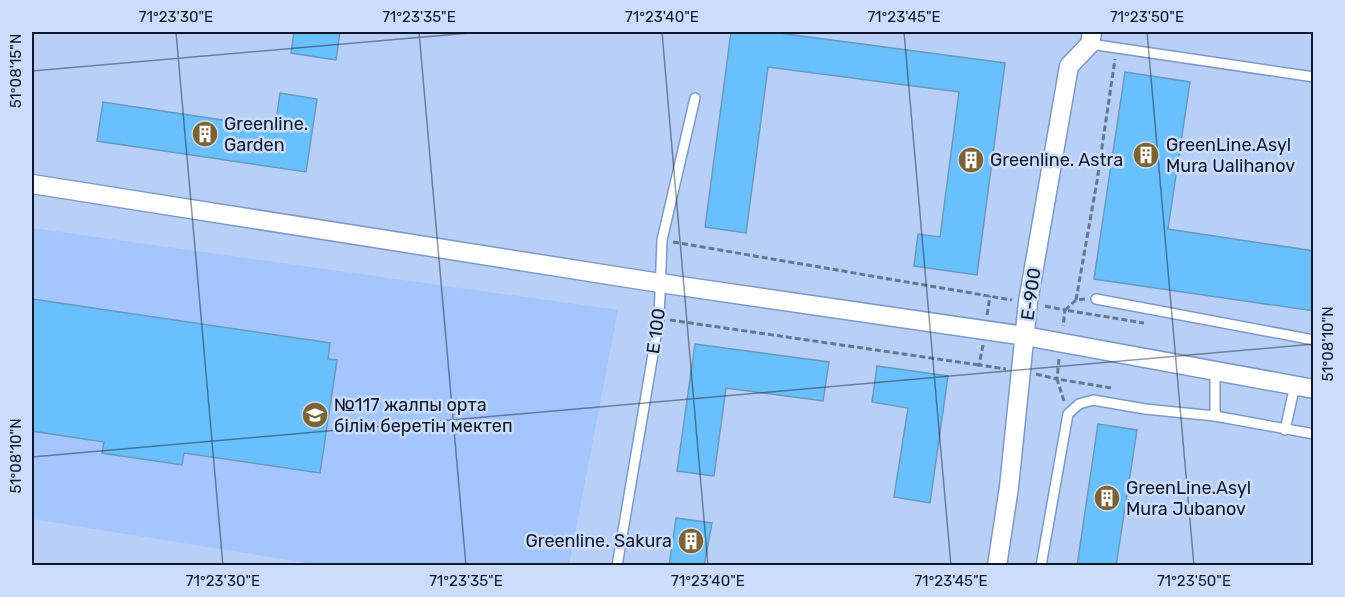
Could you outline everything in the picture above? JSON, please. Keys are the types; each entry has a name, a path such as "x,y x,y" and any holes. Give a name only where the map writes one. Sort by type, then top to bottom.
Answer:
{"street":[{"name":"E-900","path":"997,566 1009,487 1028,302 1069,66 1091,38"},
{"path":"32,184 660,283 1025,336 1314,389"}],"lane":[{"path":"1091,38 1116,48 1314,77"},
{"name":"E 100","path":"617,566 659,319 662,240 695,98"},
{"path":"1096,299 1314,340"},
{"path":"1215,371 1215,416"},
{"path":"1285,430 1295,386"},
{"path":"1041,566 1068,414 1079,404 1093,400 1145,409 1215,416 1314,434"}],"path":[{"path":"1076,300 1097,181 1116,48"},
{"path":"662,240 1028,302"},
{"path":"659,319 979,365"}],"shaded area":[{"name":"№117 жалпы орта білім беретін мектеп","path":"32,228 618,310 569,565 320,565 32,519"}],"building":[{"path":"294,32 340,32 336,60 291,53"},
{"name":"Greenline. Astra","path":"731,32 771,32 1005,63 977,275 914,266 918,234 940,237 959,92 768,67 746,233 705,227"},
{"name":"GreenLine.Asyl Mura Ualihanov","path":"1125,72 1190,82 1168,229 1314,251 1314,311 1094,279"},
{"name":"Greenline. Garden","path":"280,93 317,99 306,172 97,141 103,102 275,128"},
{"path":"32,299 330,343 328,359 337,360 320,473 184,453 182,465 102,453 104,442 32,431"},
{"path":"695,344 829,362 823,401 726,388 714,476 677,471"},
{"path":"877,366 948,376 930,503 894,497 908,408 872,402"},
{"name":"GreenLine.Asyl Mura Jubanov","path":"1098,424 1137,430 1116,566 1077,566"},
{"name":"Greenline. Sakura","path":"676,518 712,523 704,566 669,566"}],"place":[{"name":"Greenline. Garden","path":"205,134"},
{"name":"GreenLine.Asyl Mura Ualihanov","path":"1146,155"},
{"name":"Greenline. Astra","path":"971,160"},
{"name":"№117 жалпы орта білім беретін мектеп","path":"315,415"},
{"name":"GreenLine.Asyl Mura Jubanov","path":"1107,498"},
{"name":"Greenline. Sakura","path":"691,541"}]}
